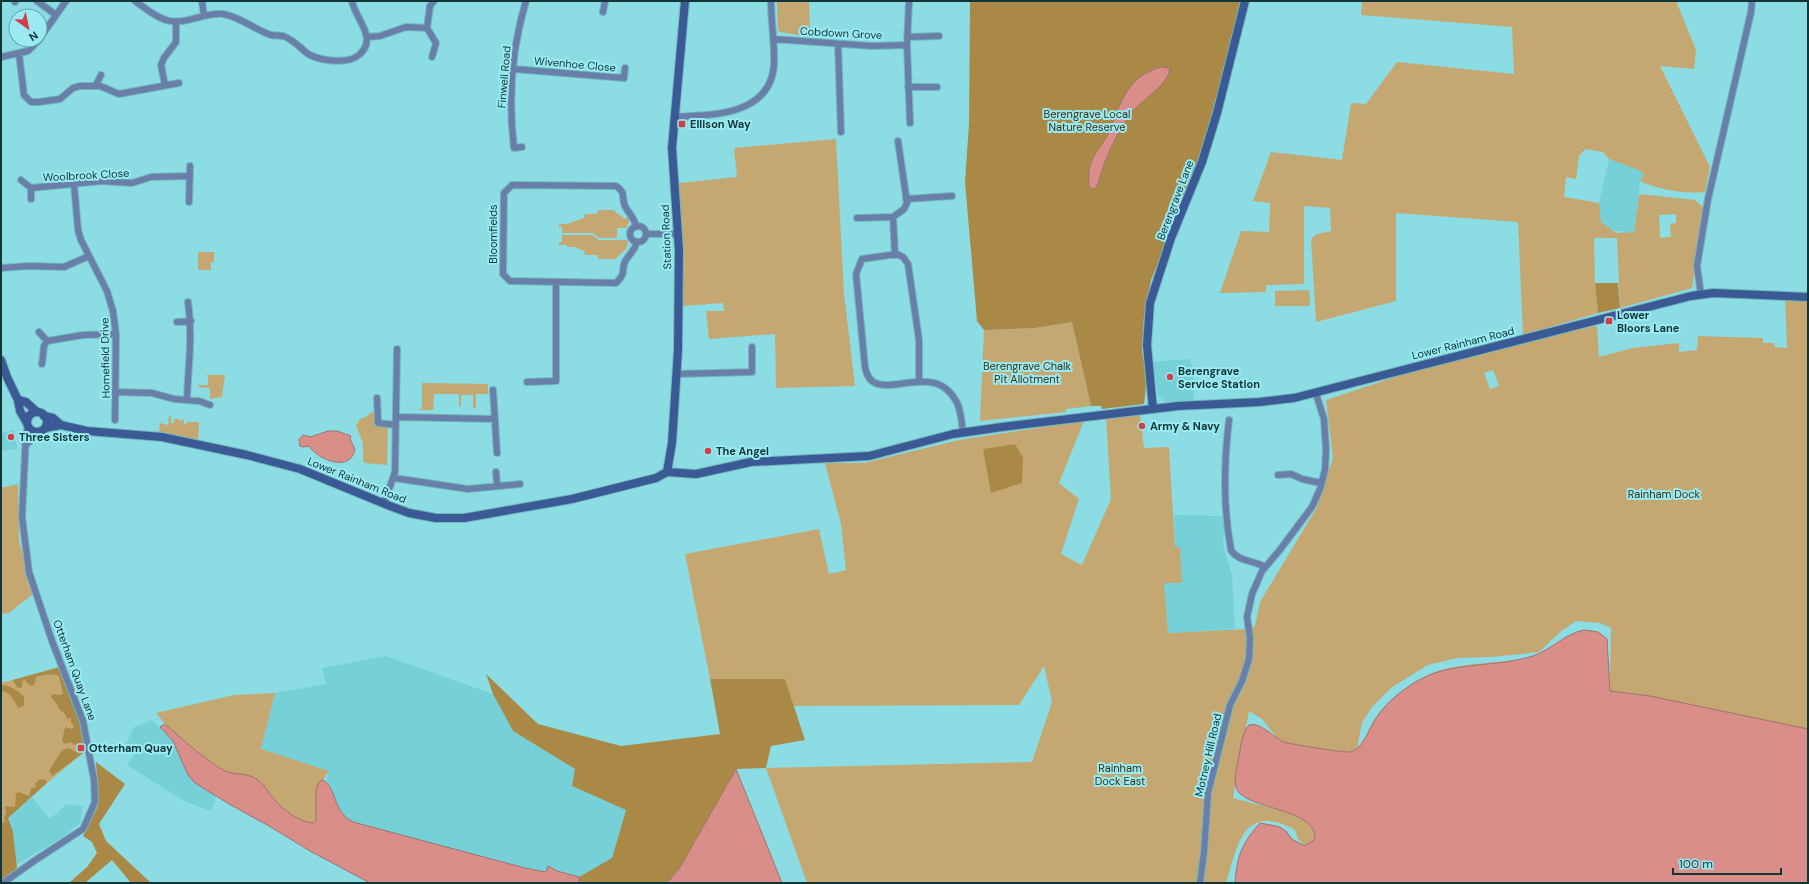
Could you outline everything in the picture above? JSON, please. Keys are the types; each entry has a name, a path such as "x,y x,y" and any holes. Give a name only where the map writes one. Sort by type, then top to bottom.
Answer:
{"main road":[{"name":"Station Road","path":"667,472 672,444 677,374 678,234 672,148 685,1"},
{"name":"Berengrave Lane","path":"1153,409 1147,345 1150,303 1164,257 1202,162 1217,113 1245,1"},
{"name":"Lower Rainham Road","path":"42,430 61,425 87,431 170,439 267,460 312,473 384,504 429,517 463,518 596,493 656,478 667,472 696,474 755,461 841,458 872,455 963,432 1153,409 1260,402 1294,398 1656,304 1700,295 1713,293 1808,297"},
{"path":"1,360 18,400 20,411 31,431 42,430 47,422 41,414 26,402 18,400"},
{"name":"Lower Rainham Road","path":"41,414 53,418 61,425"},
{"path":"28,425 30,415 41,414"}],"street":[{"path":"37,1 56,15"},
{"path":"48,26 66,1"},
{"path":"135,1 162,19 176,22 204,16 224,14 270,34 286,37 312,56 333,60 348,60 359,55 364,49 367,37 352,1"},
{"path":"202,1 204,16"},
{"path":"432,57 436,43 427,28 430,6 434,1"},
{"name":"Finwell Road","path":"522,147 514,148 511,99 518,39 526,1"},
{"path":"603,12 605,1"},
{"path":"674,117 734,111 753,101 762,93 770,80 774,66 771,1"},
{"path":"909,1 907,45 910,123"},
{"path":"1700,295 1697,266 1708,199 1751,12 1752,1"},
{"path":"165,85 161,66 164,58 176,42 176,22"},
{"path":"367,37 380,36 406,27 427,28"},
{"path":"908,37 939,36"},
{"name":"Cobdown Grove","path":"773,39 838,44 907,45"},
{"path":"838,44 841,132"},
{"path":"1,57 19,54 32,48"},
{"path":"19,54 23,92 31,102 60,99 76,87 96,85 119,94 179,83"},
{"name":"Wivenhoe Close","path":"514,69 624,78 625,68"},
{"path":"96,85 101,75"},
{"path":"908,87 937,86"},
{"path":"857,218 893,216 904,209 906,199 898,141"},
{"path":"189,202 190,166"},
{"name":"Woolbrook Close","path":"21,180 31,188 102,181 132,183 151,177 190,176"},
{"name":"Homefield Drive","path":"74,184 78,230 114,310 116,334 115,420"},
{"name":"Bloomfields","path":"636,227 634,217 625,207 624,193 616,186 512,185 507,188 504,193 503,274 510,282 616,283 623,277 625,262 634,252 637,242"},
{"name":"Woolbrook Close","path":"31,188 31,199"},
{"path":"906,199 952,196"},
{"path":"893,216 895,255"},
{"name":"Bloomfields","path":"636,227 643,228 646,234 644,240 637,242 633,240 630,234 636,227"},
{"path":"646,234 678,234"},
{"path":"919,380 919,340 908,264 903,257 895,255 862,259 856,274 866,369 871,380 881,385 919,380 929,381 940,386 952,395 959,409 963,432"},
{"path":"1,268 29,266 64,267 89,256"},
{"path":"527,382 556,381 556,282"},
{"path":"187,400 191,321 188,302"},
{"path":"177,322 191,321"},
{"path":"39,332 46,341"},
{"path":"46,341 83,335 116,334"},
{"path":"42,364 43,349 46,341"},
{"path":"677,374 752,372 752,347"},
{"path":"384,504 394,478 397,349"},
{"path":"492,390 497,453"},
{"path":"115,392 152,393 174,400 199,401 210,405"},
{"name":"Motney Hill Road","path":"1200,883 1204,852 1208,793 1230,705 1242,681 1249,659 1250,629 1247,624 1248,607 1255,585 1265,567 1279,551 1312,506 1325,470 1326,449 1324,419 1317,397 1318,392"},
{"path":"378,398 378,423 396,425"},
{"path":"396,417 494,419"},
{"path":"1229,420 1226,441 1225,482 1231,550 1239,558 1256,562 1265,567"},
{"name":"Otterham Quay Lane","path":"3,883 83,829 95,802 94,780 83,721 52,641 29,572 22,517 22,485 28,425"},
{"path":"26,445 42,430"},
{"path":"496,472 497,486"},
{"path":"1278,474 1291,474 1302,480 1321,483"},
{"path":"394,478 462,489 520,484"}],"shaded area":[{"path":"1163,67 1170,69 1168,75 1160,87 1137,107 1126,120 1108,155 1098,184 1096,188 1092,189 1089,186 1091,162 1110,131 1122,99 1138,78 1145,73"},
{"path":"1609,159 1639,170 1644,175 1640,181 1634,232 1612,231 1601,222 1599,203"},
{"path":"1190,359 1193,371 1194,400 1165,402 1158,395 1153,362"},
{"path":"14,430 17,449 1,451 1,433"},
{"path":"328,431 337,431 351,436 350,439 355,449 352,456 347,461 334,462 319,456 309,446 300,446 299,439 303,435 310,437"},
{"path":"1174,515 1225,516 1223,545 1232,575 1235,629 1168,633 1164,583 1182,583 1180,547 1175,547"},
{"path":"1584,630 1598,632 1607,639 1610,691 1650,696 1808,729 1808,883 1235,883 1239,857 1249,837 1260,823 1280,827 1287,832 1291,839 1305,846 1314,840 1315,837 1312,827 1304,820 1254,802 1244,797 1237,790 1235,779 1238,760 1243,737 1249,725 1258,726 1284,742 1350,752 1359,747 1363,742 1374,721 1386,705 1393,698 1420,679 1451,669 1499,663 1533,656 1546,650 1564,638"},
{"path":"386,656 493,694 513,731 575,769 572,786 626,810 612,858 579,877 557,871 548,866 546,872 525,868 353,822 346,818 337,806 326,782 329,771 261,749 275,693 326,684 322,668"},
{"path":"152,720 173,741 191,779 216,797 211,811 184,801 127,765 136,752 125,746 134,727"},
{"path":"165,724 223,770 231,773 248,775 259,781 282,807 292,815 302,820 313,823 316,821 316,789 319,782 323,780 331,788 341,812 353,822 525,868 546,872 548,866 557,871 579,877 579,883 370,883 310,851 195,783 188,775 173,741 160,727"},
{"path":"736,769 782,883 667,883 679,869"},
{"path":"32,797 50,819 67,804 83,806 80,823 63,837 12,867 6,817"}],"green space":[{"path":"809,1 810,37 780,32 778,30 777,2"},
{"name":"Berengrave Local Nature Reserve","path":"970,1 1240,1 1222,81 1208,132 1184,200 1151,280 1144,317 1142,352 1147,377 1144,404 1102,409 1101,406 1091,406 1072,322 1035,328 984,330 977,321 965,182 969,124"},
{"path":"1362,1 1676,1 1696,50 1694,69 1660,66 1710,167 1705,192 1680,192 1648,184 1640,181 1644,175 1639,170 1609,159 1603,152 1585,149 1579,156 1576,179 1566,177 1564,197 1599,203 1601,222 1616,233 1634,232 1639,194 1695,200 1703,207 1692,288 1620,308 1617,238 1594,238 1595,283 1598,313 1523,335 1518,222 1396,213 1396,301 1316,322 1311,239 1317,234 1331,231 1330,208 1304,206 1304,284 1266,285 1266,292 1220,293 1241,231 1269,232 1270,203 1253,201 1271,152 1342,160 1351,103 1366,104 1397,62 1514,74 1512,27 1361,15","holes":["1676,214 1676,223 1670,224 1671,237 1660,238 1659,215"]},
{"path":"836,139 844,294 855,386 776,388 775,334 709,339 706,311 724,311 723,303 681,306 679,183 737,177 734,148"},
{"path":"598,210 613,210 625,219 628,217 630,220 626,228 617,228 617,238 599,238 593,233 562,233 562,227 559,227 559,224 567,224 584,218 585,214 597,214"},
{"path":"562,235 593,235 598,240 627,240 628,243 626,249 615,259 598,259 598,255 585,255 584,251 575,247 559,245 559,242 562,242"},
{"path":"198,252 214,252 214,262 211,262 211,270 198,270"},
{"path":"1595,283 1618,283 1620,308 1598,313"},
{"path":"1309,290 1310,306 1275,306 1275,291"},
{"path":"1785,298 1808,299 1808,883 1235,883 1239,857 1249,837 1260,823 1271,824 1279,827 1293,839 1304,845 1298,839 1295,830 1278,823 1264,821 1253,824 1246,831 1239,842 1226,883 807,883 766,768 1032,762 1052,702 1044,666 1019,705 794,706 785,679 710,679 685,554 819,529 829,574 846,570 841,524 825,463 864,463 959,440 1084,421 1059,483 1079,499 1061,554 1082,565 1111,499 1106,418 1140,414 1144,448 1169,447 1175,547 1180,547 1182,583 1164,583 1168,633 1247,629 1255,626 1260,602 1316,509 1333,458 1326,400 1401,375 1473,356 1476,353 1500,349 1563,332 1597,326 1599,357 1633,348 1679,343 1679,352 1697,350 1698,336 1763,338 1763,343 1774,343 1775,347 1787,348","holes":["1493,370 1499,386 1490,389 1484,373","1576,621 1600,623 1611,628 1610,683 1607,639 1598,632 1588,630 1579,632 1531,657 1518,660 1460,666 1433,673 1422,678 1409,686 1381,711 1376,717 1363,741 1357,748 1362,723 1372,707 1392,687 1428,665 1457,658 1492,657 1539,652 1560,632","1249,711 1262,719 1277,738 1258,725 1253,724 1246,728","1235,785 1239,791 1249,799 1283,811 1233,798"]},
{"name":"Berengrave Chalk Pit Allotment","path":"1072,322 1091,406 1066,409 1066,412 980,421 984,330 1035,328"},
{"path":"206,375 225,375 222,397 210,399 210,388 199,387 198,385 208,385 208,377"},
{"path":"422,383 488,384 488,394 476,394 476,408 473,407 473,395 461,395 461,407 459,406 459,394 434,394 433,410 414,410 422,409"},
{"path":"373,411 375,424 379,427 388,427 387,465 365,463 363,461 363,443 356,426 360,419 364,418"},
{"path":"169,416 171,416 171,423 174,423 174,419 179,419 180,421 184,419 184,424 187,424 187,422 199,422 198,441 159,433 160,423 168,425"},
{"path":"1015,444 1023,458 1022,483 991,493 983,449"},
{"path":"18,484 19,540 33,594 9,613 1,614 1,488"},
{"path":"60,667 63,672 85,749 83,753 6,817 1,877 1,683"},
{"path":"60,667 80,722 85,749 83,753 52,776 49,771 62,750 68,748 76,752 77,746 70,742 65,744 62,741 65,727 71,729 74,727 71,722 71,718 67,719 65,714 59,709 51,697 52,694 63,694 59,676 51,674 36,677 35,683 32,686 29,685 24,679 22,682 22,687 20,688 17,687 13,680"},
{"path":"486,674 538,724 621,746 720,734 710,679 785,679 805,740 771,746 766,768 736,769 679,869 667,883 579,883 579,877 612,858 626,810 572,786 575,769 513,731 493,694"},
{"path":"1,685 10,687 22,695 24,697 24,706 18,708 10,695 1,691"},
{"path":"275,693 261,749 329,771 323,780 331,789 341,812 353,822 525,868 546,872 548,866 557,871 579,877 579,883 370,883 310,851 195,783 188,775 173,741 160,727 165,724 156,713 234,695"},
{"path":"96,762 125,784 99,824 106,841 151,883 131,883 112,860 85,883 69,883 87,867 97,853 92,842 83,836 98,806"},
{"path":"40,779 46,780 47,783 8,818 13,832 17,868 1,881 1,822 5,823 5,806 15,807 16,793 19,792 29,796 31,788 36,787 35,784"}],"place":[{"name":"Ellison Way","path":"682,124"},
{"name":"Lower Bloors Lane","path":"1609,321"},
{"name":"Berengrave Service Station","path":"1170,377"},
{"name":"Army & Navy","path":"1142,426"},
{"name":"Three Sisters","path":"11,437"},
{"name":"The Angel","path":"708,451"},
{"name":"Otterham Quay","path":"81,748"}],"park label":[{"name":"Rainham Dock","path":"1664,494"},
{"name":"Rainham Dock East","path":"1120,774"}]}
